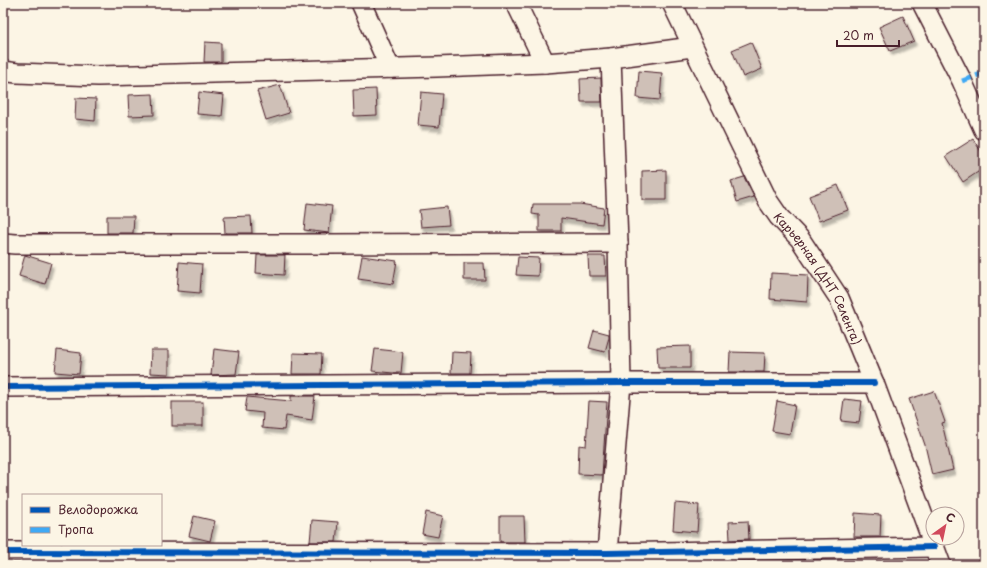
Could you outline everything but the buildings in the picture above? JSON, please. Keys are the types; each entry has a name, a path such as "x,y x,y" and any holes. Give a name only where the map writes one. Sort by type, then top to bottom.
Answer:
{"street":[{"path":"361,3 390,68"},
{"path":"516,3 545,63"},
{"name":"Карьерная (ДНТ Селенга)","path":"672,3 768,201 779,217 800,239 839,298 874,383 941,565"},
{"path":"922,3 959,75 984,130"},
{"path":"3,71 17,73 98,76 437,67 545,63 611,58 692,47"},
{"path":"606,559 621,383 618,243 611,58"},
{"path":"3,243 618,243"},
{"path":"3,387 874,383"},
{"path":"3,552 606,559 934,547"}],"marked path":[{"path":"962,81 984,73"}],"cycle path":[{"path":"3,387 874,383"},
{"path":"3,552 607,553 934,547"}]}
